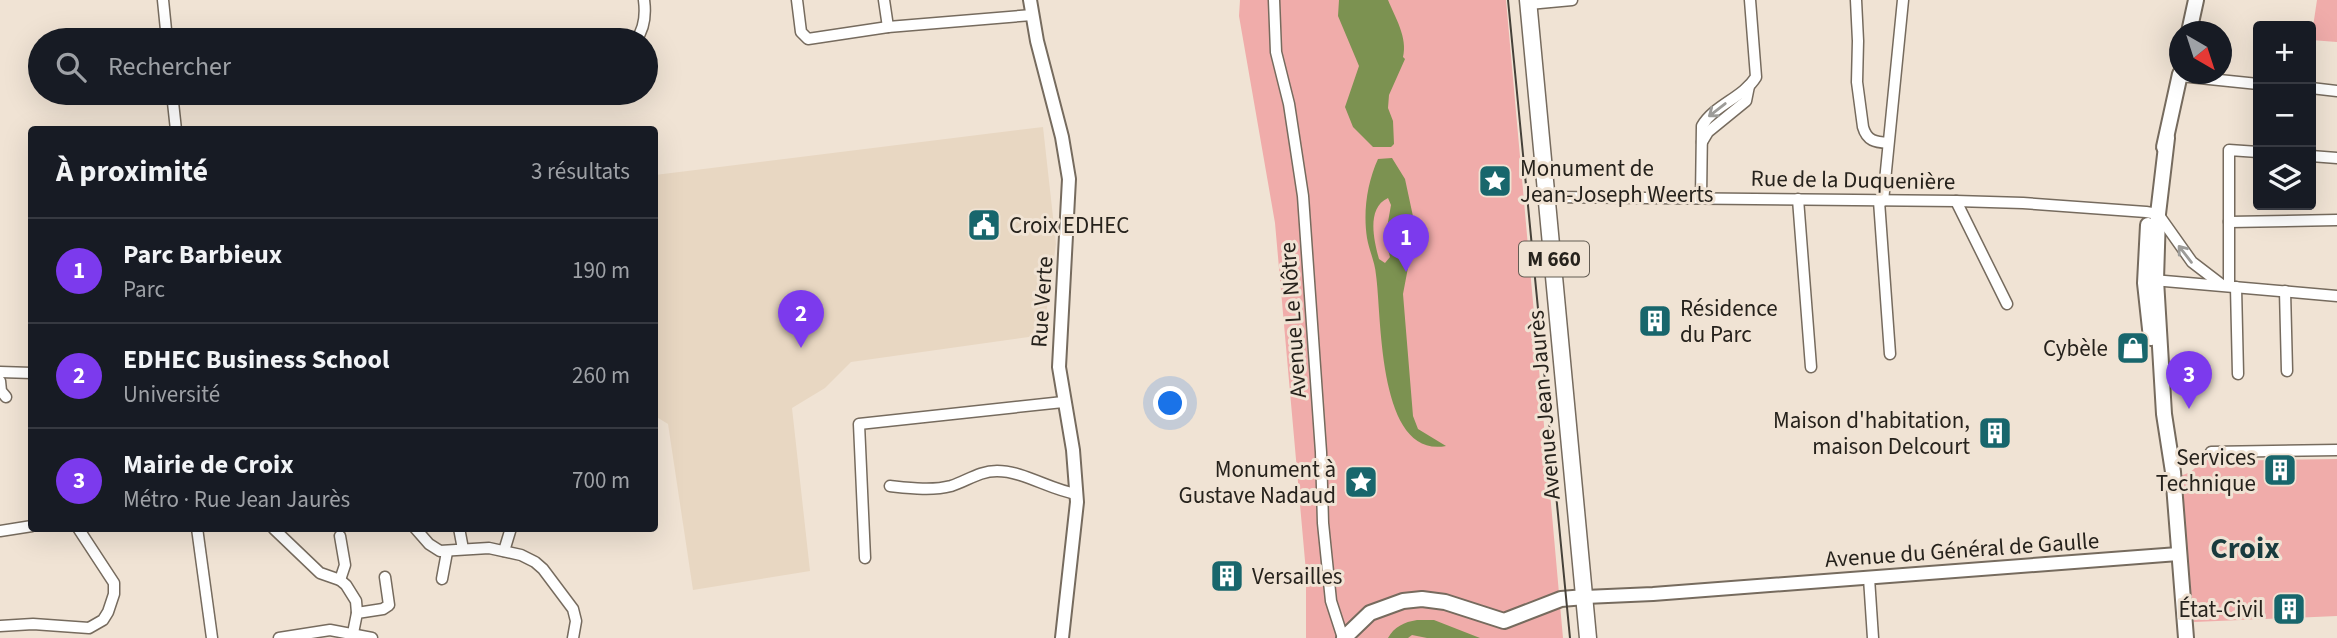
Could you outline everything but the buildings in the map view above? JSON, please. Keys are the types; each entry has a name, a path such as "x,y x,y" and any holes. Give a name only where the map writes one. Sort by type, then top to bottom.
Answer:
{"main road":[{"path":"2191,21 2196,0"},
{"name":"Avenue Jean Jaurès","path":"1529,2 1588,638"},
{"path":"2178,84 2154,213 2150,280 2164,414 2162,442 2186,638"},
{"path":"2174,554 2178,638"},
{"path":"1344,638 1370,613 1403,601 1422,599 1445,602 1504,621 1554,601 1585,597"}],"street":[{"path":"163,0 166,28"},
{"path":"643,28 646,13 644,0"},
{"path":"797,0 801,32 808,39 888,27 1032,15"},
{"path":"884,0 888,27"},
{"name":"Rue Verte","path":"1030,0 1059,122 1069,179 1059,357 1077,494 1062,638"},
{"name":"Avenue Le Nôtre","path":"1274,0 1276,52 1289,104 1303,196 1321,452 1323,523 1331,601 1344,638"},
{"path":"1529,2 1572,0"},
{"path":"1701,198 1703,122 1749,86 1757,73 1749,0"},
{"path":"1856,0 1857,82 1863,127 1872,141 1888,143"},
{"path":"1890,354 1881,201 1903,0"},
{"path":"2232,81 2253,83"},
{"path":"2316,89 2337,91"},
{"path":"173,105 176,126"},
{"path":"2238,374 2229,286 2229,150 2253,152"},
{"path":"2316,156 2337,158"},
{"name":"Rue de la Duquenière","path":"1548,197 1956,201 2154,213"},
{"path":"1798,199 1811,367"},
{"path":"1956,201 2007,304"},
{"path":"2154,213 2192,262 2229,286"},
{"path":"2229,222 2337,220"},
{"path":"2150,280 2337,296"},
{"path":"2285,291 2287,372"},
{"path":"0,372 28,373"},
{"path":"0,381 1,391 6,397"},
{"path":"865,558 859,424 1063,402"},
{"path":"2211,452 2337,450"},
{"path":"890,486 945,487 978,473 995,470 1077,494"},
{"path":"0,531 28,527"},
{"path":"0,626 33,624 89,628 103,620 114,594 114,583 81,532"},
{"path":"198,532 212,638"},
{"path":"278,532 320,573 340,580 355,597 362,636 330,630 281,638"},
{"path":"419,532 432,547 447,552 483,548 529,558 543,569 573,609 576,621 573,638"},
{"path":"460,532 463,549"},
{"path":"504,551 510,532"},
{"path":"340,536 345,565 340,580"},
{"path":"442,579 447,552"},
{"name":"Avenue du Général de Gaulle","path":"1585,597 1603,598 2174,554"},
{"path":"357,613 388,606 384,577"},
{"path":"1869,578 1873,638"}],"shaded area":[{"path":"1240,0 1506,0 1563,638 1306,638 1306,572 1275,223 1239,16"},
{"path":"1339,0 1388,0 1400,28 1405,59 1389,95 1388,108 1393,121 1394,144 1391,147 1373,147 1353,127 1345,107 1359,66 1338,16"},
{"path":"2317,0 2337,0 2337,42 2316,40 2316,21 2314,21"},
{"path":"1043,127 1056,244 1043,335 851,362 825,388 792,408 810,571 693,590 668,424 658,418 658,175"},
{"path":"1392,158 1405,179 1414,221 1414,236 1403,294 1413,416 1418,429 1446,446 1423,444 1407,431 1395,408 1387,381 1375,270 1366,228 1369,188 1378,159","holes":["1388,198 1391,205 1385,239 1390,257 1385,263 1379,259 1373,226 1381,203"]},
{"path":"2199,456 2219,461 2337,459 2337,616 2194,622 2179,476 2193,470 2198,464"},
{"path":"1417,620 1434,620 1480,638 1427,638 1412,635 1408,638 1388,638 1400,626"}],"tram line":[{"path":"1508,0 1570,638"}],"place":[{"name":"Monument de Jean-Joseph Weerts","path":"1495,181"},
{"name":"Croix EDHEC","path":"984,225"},
{"name":"Parc Barbieux","path":"1406,272"},
{"name":"Résidence du Parc","path":"1655,321"},
{"name":"EDHEC Business School","path":"801,348"},
{"name":"Cybèle","path":"2133,348"},
{"name":"Mairie de Croix","path":"2189,409"},
{"name":"Maison d'habitation, maison Delcourt","path":"1995,433"},
{"name":"Services Technique","path":"2280,470"},
{"name":"Monument à Gustave Nadaud","path":"1361,482"},
{"name":"Versailles","path":"1227,576"},
{"name":"État-Civil","path":"2289,609"}],"district":[{"name":"Croix","path":"2245,548"}]}
